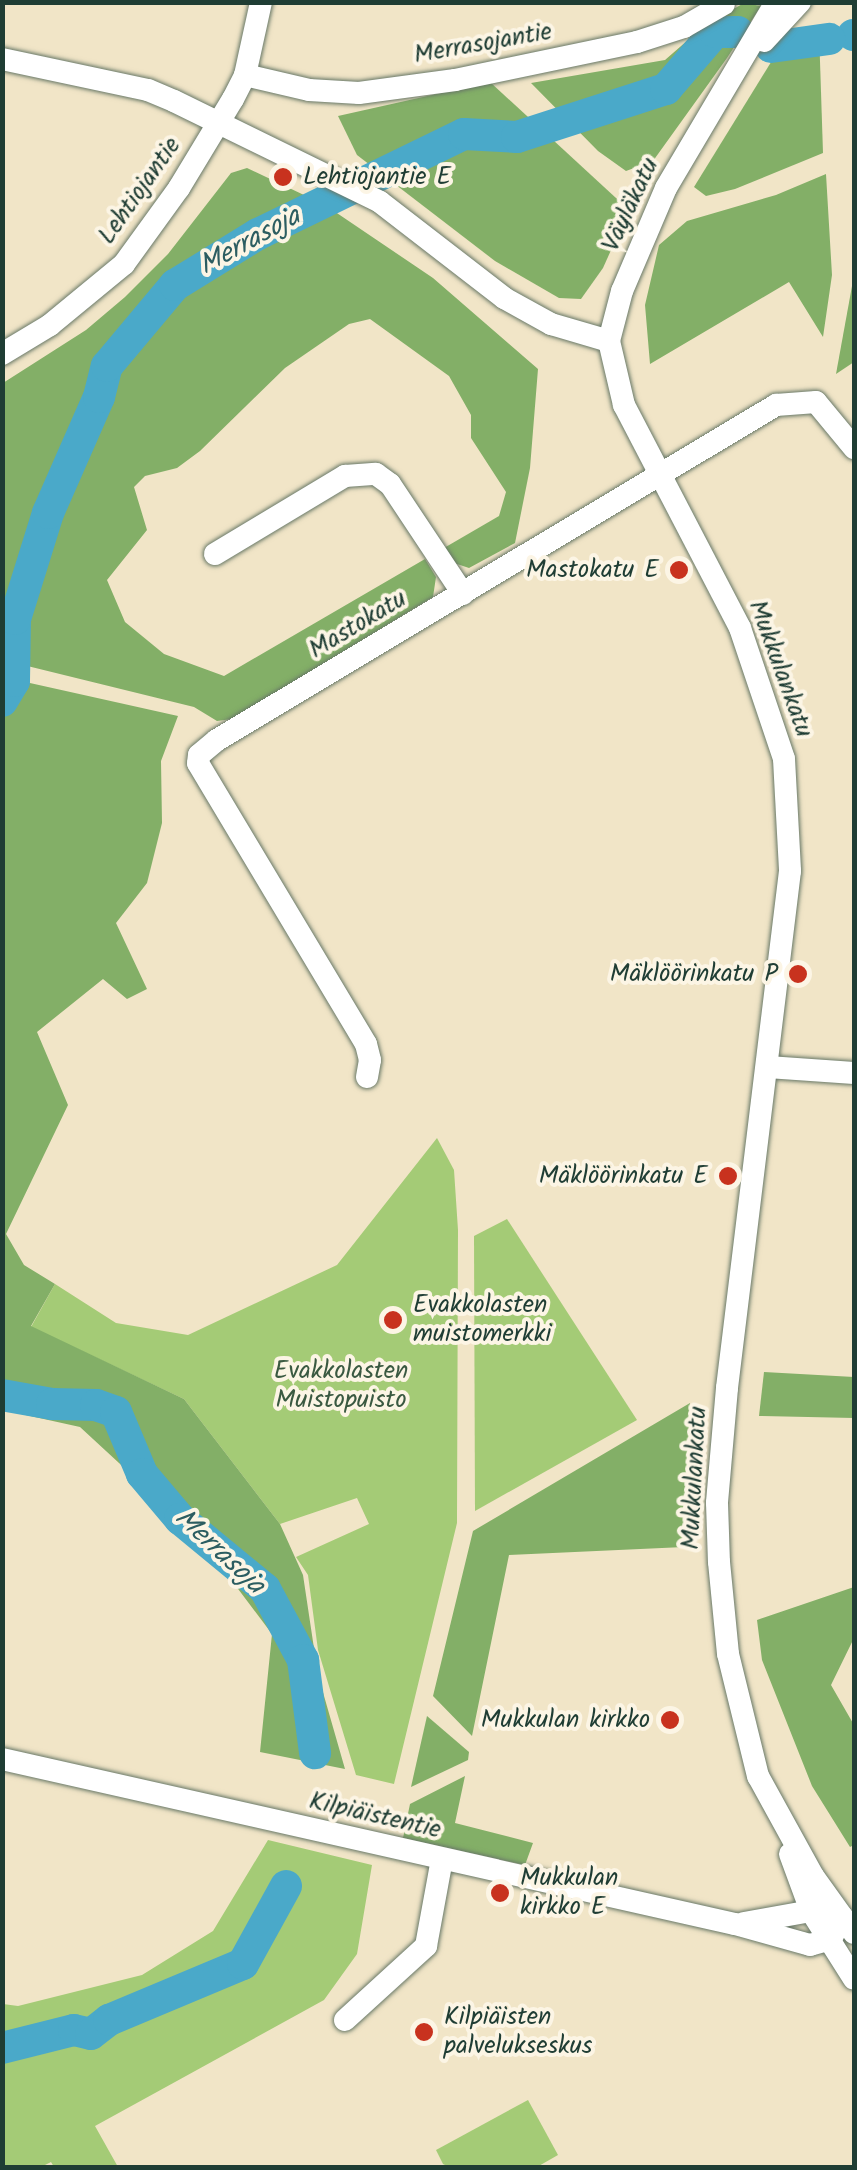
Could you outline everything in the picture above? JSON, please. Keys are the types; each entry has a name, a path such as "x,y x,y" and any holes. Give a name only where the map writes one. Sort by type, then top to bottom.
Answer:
{"street":[{"name":"Lehtiojantie","path":"2,354 50,324 124,264 219,125 245,76 261,2"},
{"name":"Väyläkatu","path":"609,341 622,292 648,225 776,2"},
{"name":"Väyläkatu","path":"720,100 800,2"},
{"name":"Merrasojantie","path":"245,76 309,90 359,93 455,80 637,42 684,27 724,4"},
{"path":"2,59 148,90 380,202 504,298 551,324 609,341"},
{"name":"Mukkulankatu","path":"609,341 624,404 658,478 740,628 784,759 790,812 790,871 717,1503 728,1654 758,1776 784,1826 848,1925"},
{"name":"Mastokatu","path":"367,1077 370,1060 366,1044 198,763 200,755 217,740 776,406 803,400 816,402 854,448"},
{"path":"215,554 345,476 376,474 390,484 463,594"},
{"path":"768,1067 854,1073"},
{"name":"Kilpiäistentie","path":"2,1760 735,1924 810,1945 831,1939"},
{"name":"Mukkulankatu","path":"784,1826 798,1884 854,1978"},
{"path":"345,2020 426,1946 442,1860"},
{"name":"Kilpiäistentie","path":"735,1924 811,1910 848,1925"},
{"path":"831,1939 848,1925"}],"green space":[{"path":"744,3 761,6 653,161 626,171 598,151 531,83 665,60 704,26"},
{"path":"819,31 823,153 735,189 706,196 694,187 781,46"},
{"path":"490,82 629,210 603,268 581,299 559,298 495,261 357,155 338,116"},
{"path":"247,168 325,205 433,278 538,369 530,468 515,543 469,568 454,563 444,548 499,516 506,492 471,438 471,415 449,376 370,319 349,324 285,368 200,451 177,468 145,476 134,487 147,530 107,580 125,622 164,654 224,676 425,559 436,577 433,597 232,719 217,721 194,707 3,660 3,383 86,330 125,297 168,254 231,173"},
{"path":"826,174 832,275 823,337 789,282 650,364 645,305 659,245 687,221 776,195"},
{"path":"854,275 854,362 836,374"},
{"path":"3,677 178,716 161,761 162,823 147,883 116,923 147,989 127,999 103,979 37,1032 68,1105 6,1234 24,1265 55,1284 31,1326 184,1399 280,1524 303,1575 318,1675 345,1769 260,1752 272,1634 208,1549 170,1521 132,1475 80,1427 3,1410"},
{"name":"Evakkolasten Muistopuisto","path":"437,1138 454,1170 458,1230 457,1523 394,1784 356,1775 318,1650 308,1575 296,1557 369,1524 357,1498 280,1524 184,1399 31,1327 55,1284 116,1323 188,1335 337,1265"},
{"path":"507,1219 637,1420 475,1511 474,1236"},
{"path":"764,1372 854,1377 854,1418 759,1416"},
{"path":"690,1403 684,1547 509,1555 472,1736 433,1696 473,1531"},
{"path":"854,1587 854,1638 831,1685 854,1725 854,1845 850,1847 812,1786 762,1660 757,1620"},
{"path":"427,1716 469,1752 468,1760 411,1787"},
{"path":"465,1776 455,1823 533,1843 525,1865 403,1838 410,1804"},
{"path":"268,1840 372,1865 357,1954 324,2000 95,2126 118,2167 54,2167 51,2162 41,2167 3,2167 3,2004 18,2006 142,1975 213,1931"},
{"path":"528,2100 558,2155 537,2167 451,2168 443,2164 436,2150"}],"waterway":[{"name":"Merrasoja","path":"2,701 14,681 15,619 48,513 99,397 107,366 175,285 258,234 464,134 517,137 666,89 715,32 738,32"},
{"name":"Merrasoja","path":"771,47 829,39"},
{"name":"Merrasoja","path":"2,1395 52,1404 96,1405 116,1412 142,1474 180,1519 265,1589 303,1660 315,1753"},
{"name":"Merrasoja","path":"2,2048 74,2030 91,2034 109,2020 243,1964 286,1886"}],"place":[{"name":"Lehtiojantie E","path":"283,177"},
{"name":"Mastokatu E","path":"679,570"},
{"name":"Mäklöörinkatu P","path":"798,974"},
{"name":"Mäklöörinkatu E","path":"728,1176"},
{"name":"Evakkolasten muistomerkki","path":"393,1320"},
{"name":"Mukkulan kirkko","path":"670,1720"},
{"name":"Mukkulan kirkko E","path":"500,1893"},
{"name":"Kilpiäisten palvelukseskus","path":"424,2032"}]}
